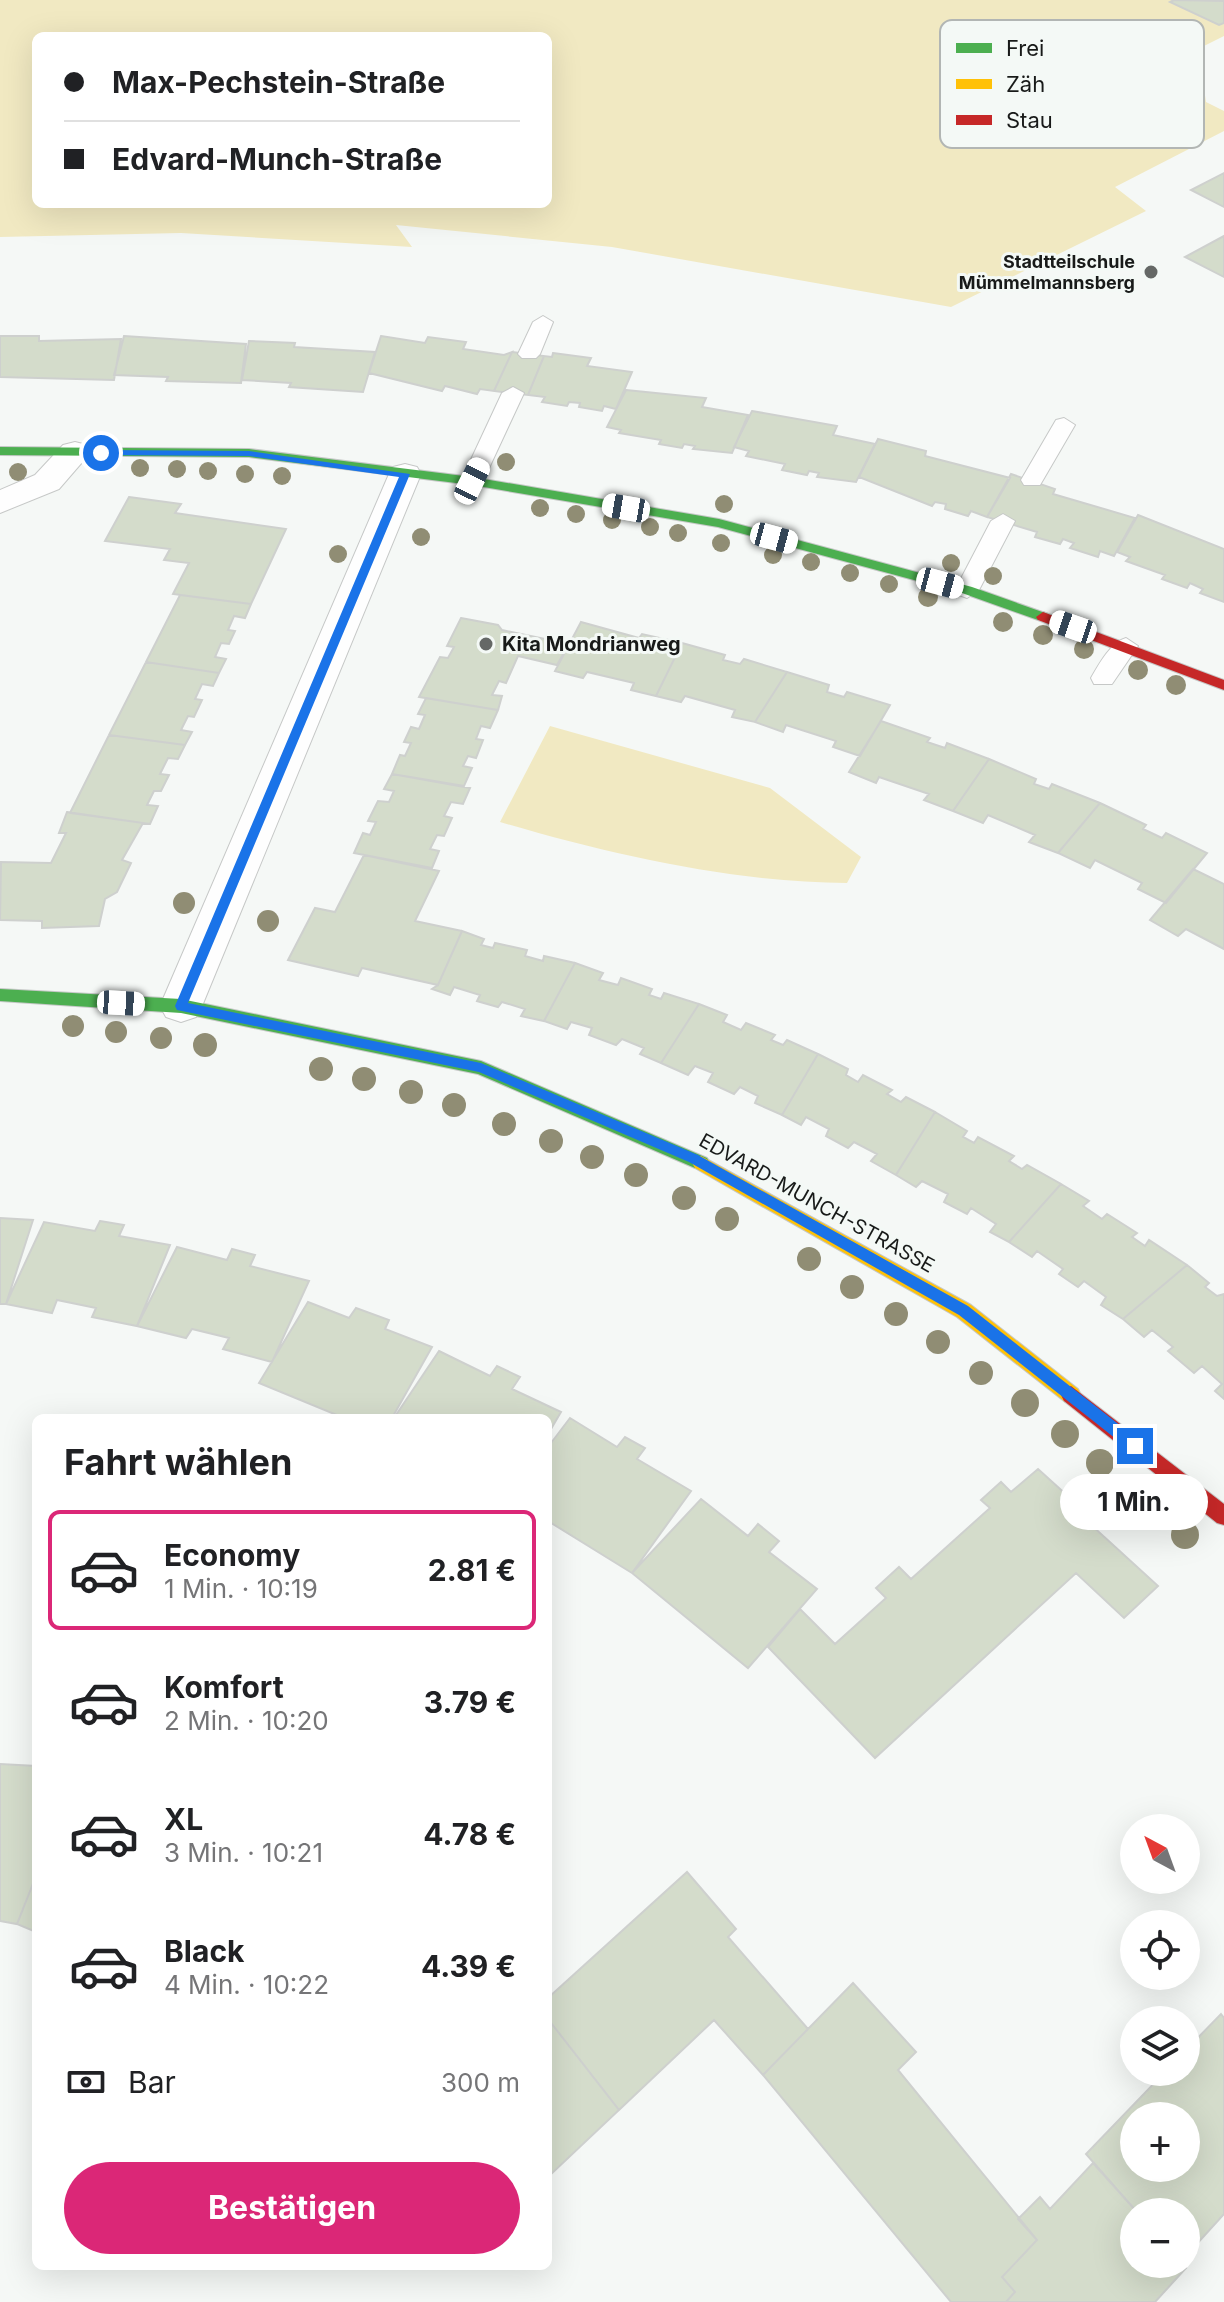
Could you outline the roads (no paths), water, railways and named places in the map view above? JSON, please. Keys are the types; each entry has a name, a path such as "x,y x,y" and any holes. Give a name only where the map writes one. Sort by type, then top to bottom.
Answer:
{"street":[{"path":"0,451 249,453 472,481 719,523 967,590 1126,646 1224,685"},
{"path":"0,503 47,482 75,452"},
{"path":"181,1006 405,474"},
{"name":"EDVARD-MUNCH-STRASSE","path":"0,995 181,1006 481,1068 694,1159 964,1311 1224,1516"}],"lane":[{"path":"529,354 543,322"},
{"path":"472,481 513,393"},
{"path":"1032,480 1064,425"},
{"path":"967,590 1003,521"},
{"path":"1103,678 1126,646"}],"place":[{"name":"Stadtteilschule Mümmelmannsberg","path":"1151,272"},
{"name":"Kita Mondrianweg","path":"486,644"}]}
